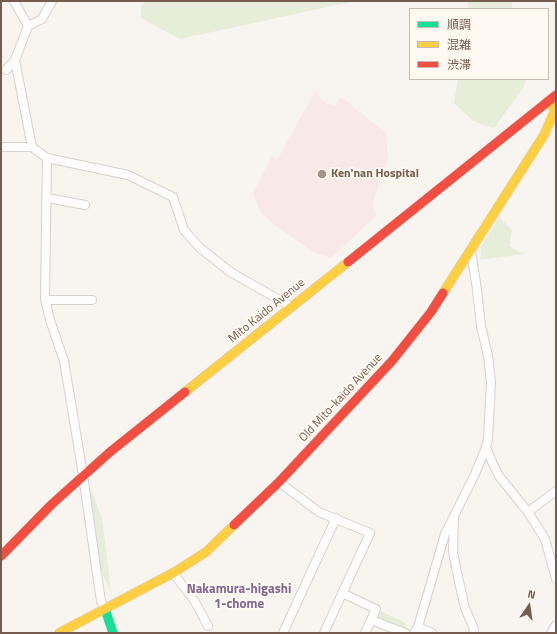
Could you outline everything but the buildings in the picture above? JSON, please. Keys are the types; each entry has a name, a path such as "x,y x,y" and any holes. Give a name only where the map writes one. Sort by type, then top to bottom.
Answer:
{"main road":[{"name":"Mito Kaido Avenue","path":"1,556 83,475 116,447 556,95"},
{"name":"Old Mito-kaido Avenue","path":"59,633 172,573 206,552 278,482 392,361 431,312 544,135 556,110 548,101"},
{"path":"105,609 113,633"}],"street":[{"path":"14,1 28,26"},
{"path":"6,70 15,60 28,26 42,19 52,1"},
{"path":"15,60 32,147"},
{"path":"1,148 32,147 47,158 128,175 173,197 184,230 200,248 232,273 292,307"},
{"path":"47,158 46,300 50,320 64,361 83,475 101,602 105,609"},
{"path":"47,198 85,205"},
{"path":"432,633 416,630 445,534 475,474 486,446 491,382 488,356 480,326 477,290 470,250"},
{"path":"46,300 92,300"},
{"path":"486,446 499,476 528,512 545,538 556,580"},
{"path":"278,482 320,512 370,533 324,633"},
{"path":"528,512 556,491"},
{"path":"454,516 453,552 465,608 474,628 474,633"},
{"path":"283,633 336,518"},
{"path":"172,573 194,600 208,626"},
{"path":"342,593 376,609 365,633"},
{"path":"371,620 405,633"},
{"path":"551,633 556,625"}],"shaded area":[{"name":"Ken'nan Hospital","path":"315,92 325,102 335,106 340,98 345,100 386,133 388,158 373,201 373,209 377,215 331,258 313,252 275,225 261,213 253,193 272,157 277,160"}],"green space":[{"path":"145,1 355,1 180,39 141,18 141,6"},
{"path":"468,1 512,1 512,8 468,8"},
{"path":"458,80 526,80 524,87 494,128 473,121 454,103"},
{"path":"499,217 512,230 509,246 524,254 480,260 481,247"},
{"path":"89,484 102,518 111,592 100,569"},
{"path":"378,610 404,622 411,633 373,619"}],"traffic: fast":[{"path":"105,609 113,633"}],"traffic: slow":[{"path":"443,293 544,135 555,110 548,101"},
{"path":"185,392 348,262"},
{"path":"59,633 173,573 206,552 234,525"}],"traffic: jam":[{"path":"348,262 556,95"},
{"path":"234,525 279,482 392,361 431,312 443,293"},
{"path":"1,556 52,504 110,452 185,392"}],"place":[{"name":"Ken'nan Hospital","path":"322,174"}],"district":[{"name":"Nakamura-higashi 1-chome","path":"239,598"}]}
